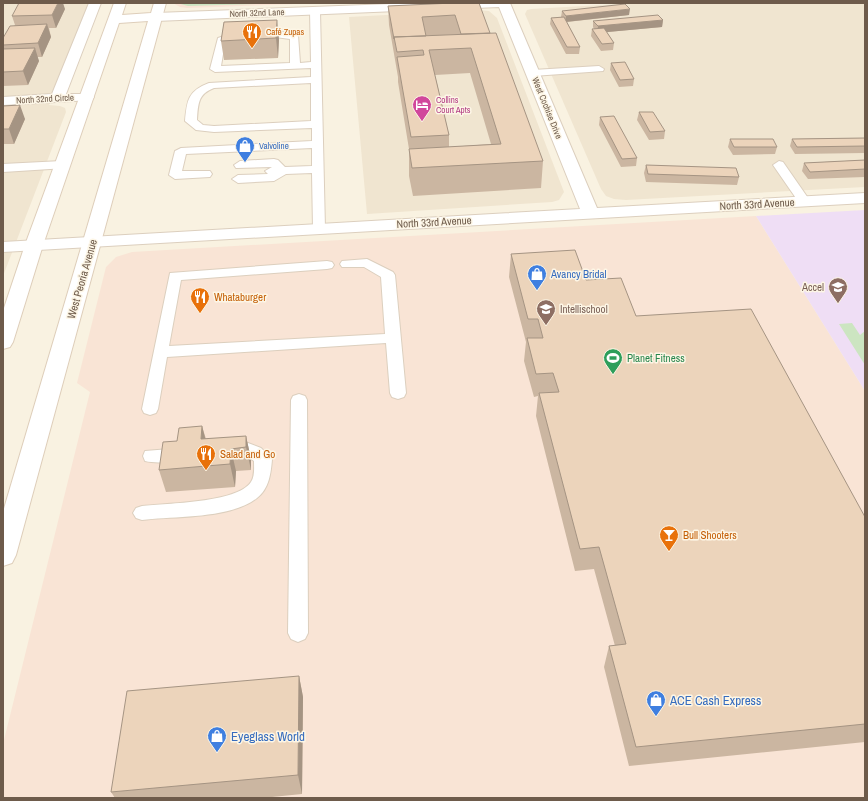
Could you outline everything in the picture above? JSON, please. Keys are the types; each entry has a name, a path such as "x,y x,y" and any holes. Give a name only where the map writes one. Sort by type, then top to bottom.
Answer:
{"street":[{"path":"57,99 95,3"},
{"path":"3,342 34,245 120,3"},
{"name":"North 32nd Lane","path":"115,19 158,10 315,11 503,3"},
{"name":"West Cochise Drive","path":"503,3 590,213"},
{"name":"West Peoria Avenue","path":"3,555 158,10"},
{"name":"North 32nd Circle","path":"3,101 87,97"},
{"name":"North 33rd Avenue","path":"3,247 865,198"}],"lane":[{"path":"315,11 316,65 314,88 317,124 319,229"},
{"path":"295,66 295,37 284,34 231,35 222,40 216,69 295,66 316,65"},
{"path":"533,73 599,69"},
{"path":"314,88 213,86 204,88 197,92 194,97 190,121 200,128 214,129 317,124"},
{"path":"206,174 195,181 185,175 175,175 180,151 317,144"},
{"path":"3,168 62,165"},
{"path":"779,165 804,201"},
{"path":"239,172 274,177 282,171 318,169"},
{"path":"347,264 366,263 388,276 398,393"},
{"path":"150,409 175,276 327,265"},
{"path":"160,352 393,338"},
{"path":"298,633 299,400"},
{"path":"142,513 224,504 241,500 258,487 264,476 264,467 263,459 256,451 246,449 216,451"},
{"path":"151,456 185,454"}],"shaded area":[{"path":"3,3 90,3 49,105 65,108 66,112 3,276"},
{"path":"173,3 323,3 187,8 180,7"},
{"path":"637,3 865,3 865,187 626,200 614,199 606,196 601,189 525,14 527,10 531,9"},
{"path":"478,10 489,11 497,18 564,192 559,200 552,202 367,214 349,17"},
{"name":"Accel","path":"865,210 865,391 756,216"},
{"path":"756,216 865,391 865,798 3,798 3,744 90,392 77,383 106,267 116,257 132,252"}],"green space":[{"path":"177,3 289,3 188,6"},
{"path":"852,323 860,335 865,331 865,365 839,324"}],"building":[{"path":"19,3 58,3 52,15 12,16"},
{"path":"479,3 490,33 461,34 455,15 422,17 426,36 394,37 394,39 388,6"},
{"path":"625,4 630,9 566,16 562,11"},
{"path":"658,15 663,20 598,26 593,21"},
{"path":"564,17 580,47 567,47 551,18"},
{"path":"277,20 276,38 221,41 224,22"},
{"path":"47,24 38,43 3,45 3,38 10,26"},
{"path":"604,28 614,43 602,44 592,29"},
{"path":"496,33 543,161 412,168 409,149 501,144 471,48 429,50 449,135 411,137 397,57 424,55 423,50 397,52 394,37"},
{"path":"35,48 23,71 3,72 3,49"},
{"path":"625,62 634,79 620,80 611,63"},
{"path":"20,105 9,129 3,129 3,106"},
{"path":"639,112 653,112 665,131 650,132"},
{"path":"614,116 637,158 622,159 600,117"},
{"path":"865,138 865,146 797,147 792,139"},
{"path":"730,139 773,139 777,147 734,147"},
{"path":"865,160 865,169 810,172 804,163"},
{"path":"646,165 736,168 739,177 648,174"},
{"path":"575,250 586,280 621,278 636,316 751,309 865,517 865,724 636,747 609,646 626,644 599,547 580,549 539,393 559,392 553,373 536,374 527,338 543,338 538,319 528,319 511,254"},
{"path":"202,426 201,439 246,436 246,447 231,449 230,464 159,470 163,442 177,441 179,428"},
{"name":"Eyeglass World","path":"299,676 298,775 111,792 127,691"}],"place":[{"name":"Café Zupas","path":"252,49"},
{"name":"Collins Court Apts","path":"422,122"},
{"name":"Valvoline","path":"245,163"},
{"name":"Avancy Bridal","path":"537,291"},
{"name":"Accel","path":"838,304"},
{"name":"Whataburger","path":"200,314"},
{"name":"Intellischool","path":"546,326"},
{"name":"Planet Fitness","path":"613,375"},
{"name":"Salad and Go","path":"206,471"},
{"name":"Bull Shooters","path":"669,552"},
{"name":"ACE Cash Express","path":"656,717"},
{"name":"Eyeglass World","path":"217,753"}]}
